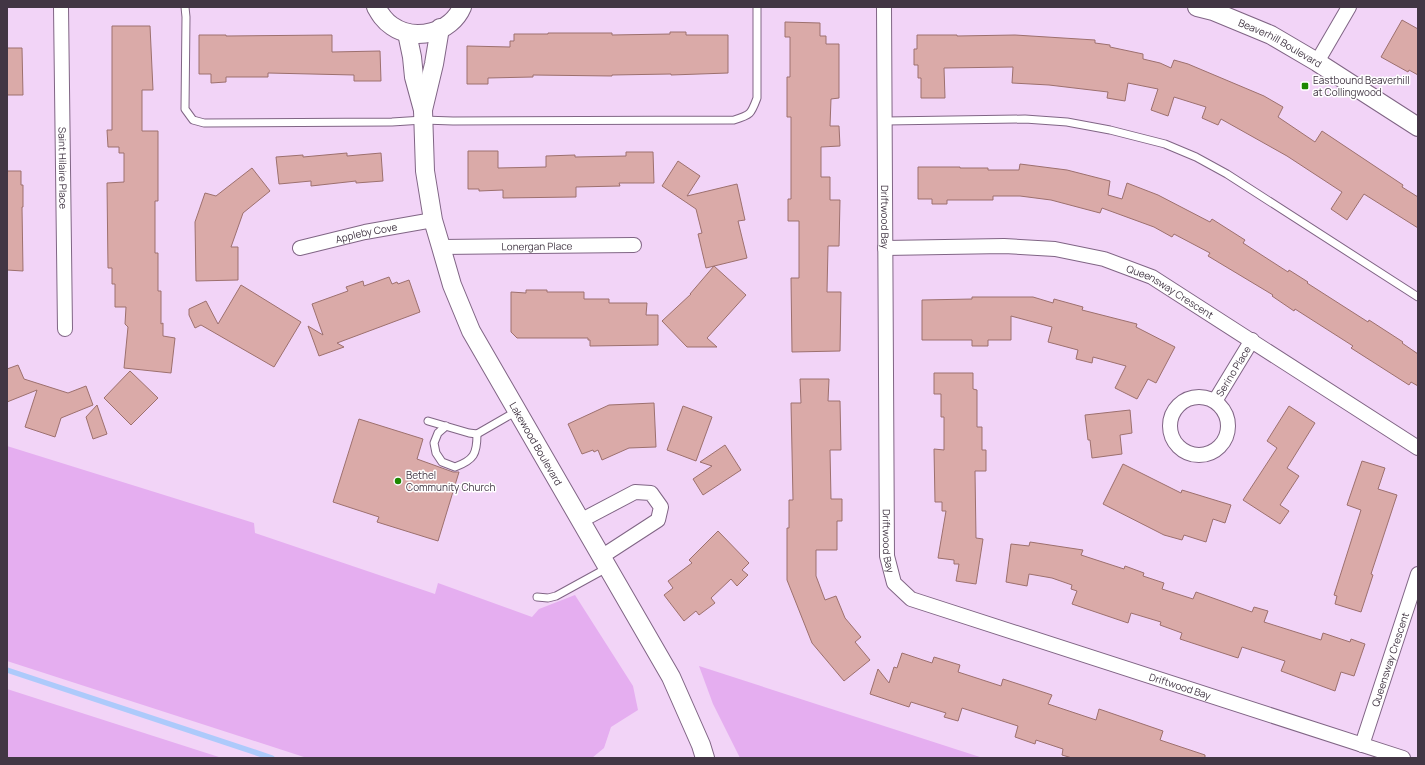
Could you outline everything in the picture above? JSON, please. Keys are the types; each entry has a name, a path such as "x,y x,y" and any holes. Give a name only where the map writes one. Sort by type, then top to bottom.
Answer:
{"street":[{"name":"Saint Hilaire Place","path":"61,7 65,329"},
{"path":"376,7 382,18 392,26 407,33 424,34 449,24 462,7"},
{"name":"Driftwood Bay","path":"884,7 886,120 885,248 887,556 894,583 911,599 1403,758"},
{"name":"Beaverhill Boulevard","path":"1197,7 1213,11 1271,35 1317,62 1418,127"},
{"path":"1317,62 1349,7"},
{"name":"Lakewood Boulevard","path":"423,115 440,28"},
{"name":"Lakewood Boulevard","path":"407,33 414,78 423,115 425,171 433,220 452,285 471,331 671,677 701,745 705,758"},
{"name":"Appleby Cove","path":"300,248 365,232 433,220"},
{"name":"Lonergan Place","path":"441,247 634,245"},
{"name":"Queensway Crescent","path":"885,248 1004,246 1056,249 1104,259 1152,277 1418,448"},
{"name":"Serino Place","path":"1215,401 1252,340"},
{"name":"Serino Place","path":"1197,397 1215,401 1222,408 1226,417 1228,427 1226,437 1220,445 1212,451 1202,454 1192,454 1183,450 1174,440 1170,427 1174,410 1188,399 1197,397"},
{"path":"580,521 635,492 651,493 661,507 658,520 604,563"},
{"name":"Queensway Crescent","path":"1362,745 1418,574"}],"lane":[{"path":"185,7 185,109 193,120 204,123 392,122 423,115 453,121 734,120 747,116 753,109 757,98 757,7"},
{"path":"886,120 1025,119 1067,122 1110,130 1165,144 1196,157 1227,174 1418,297"},
{"path":"428,421 477,434 517,411"},
{"path":"446,426 438,433 434,443 436,453 442,462 455,468 473,457 477,448 477,434"},
{"path":"537,597 548,598 556,596 604,563"}],"shaded area":[{"path":"7,446 254,523 255,533 435,594 438,583 532,617 539,609 575,595 633,686 638,710 611,727 604,748 592,758 307,758 7,661"},
{"path":"699,666 983,758 740,758 713,704"},
{"path":"7,689 222,758 7,758"}],"building":[{"path":"1402,20 1418,29 1418,75 1409,70 1408,72 1381,57"},
{"path":"785,22 820,23 820,36 826,36 826,44 839,44 839,98 831,99 830,126 839,126 840,146 821,147 821,177 830,177 830,200 840,200 839,246 828,246 827,292 841,292 840,351 792,352 791,278 799,278 799,221 788,221 788,199 791,199 791,117 787,117 787,77 790,77 790,37 785,37"},
{"path":"112,26 150,26 153,90 142,90 142,131 158,131 158,201 155,201 155,253 158,253 158,291 161,291 161,324 163,323 163,336 175,338 171,373 124,368 128,327 125,324 126,307 115,307 115,284 112,284 112,268 108,268 107,183 124,182 124,153 119,153 119,147 108,147 107,130 112,130"},
{"path":"670,32 686,32 686,35 728,35 728,73 612,76 533,75 533,77 488,78 488,84 467,84 467,46 510,47 510,41 514,41 514,34 612,33 612,35 670,34"},
{"path":"199,35 332,35 332,52 380,51 381,81 354,81 354,75 268,73 268,77 226,77 226,82 211,83 211,74 199,74"},
{"path":"917,35 1015,35 1095,40 1095,43 1110,45 1110,47 1143,54 1143,59 1160,63 1171,68 1174,60 1188,64 1264,96 1283,107 1278,117 1315,142 1322,131 1403,185 1402,187 1418,197 1418,228 1364,194 1347,220 1331,209 1342,192 1287,156 1221,119 1218,125 1202,118 1206,107 1174,97 1168,116 1151,110 1158,89 1128,83 1125,101 1107,98 1108,92 1049,85 1012,83 1013,67 944,68 945,98 921,98 921,78 918,78 918,65 914,65 914,49 917,49"},
{"path":"7,48 22,48 23,95 7,95"},
{"path":"468,151 498,151 498,168 546,167 546,156 626,156 626,152 653,152 654,183 619,183 620,186 576,187 576,197 503,198 503,190 479,191 479,189 468,189"},
{"path":"347,153 347,156 381,153 383,181 356,183 356,181 311,186 311,181 279,184 276,157 303,155 303,157"},
{"path":"678,161 700,176 687,196 737,184 745,220 738,221 747,258 706,268 698,234 702,233 696,209 662,186"},
{"path":"1020,164 1067,170 1110,181 1108,195 1122,199 1127,183 1158,195 1210,222 1212,219 1245,240 1243,243 1288,272 1289,270 1308,282 1307,283 1368,322 1369,320 1403,342 1402,343 1418,354 1418,386 1411,382 1409,385 1351,348 1353,346 1295,309 1294,311 1272,296 1273,295 1208,256 1210,253 1174,234 1172,237 1154,227 1102,208 1100,213 1051,200 1020,196 993,196 993,200 947,200 947,204 932,204 932,199 918,199 918,167 960,167 988,168 988,170 1019,170"},
{"path":"252,168 270,191 243,213 231,247 238,247 238,280 196,281 195,222 205,193 216,196"},
{"path":"7,171 21,171 21,185 23,185 23,271 7,270"},
{"path":"714,266 746,295 707,338 717,347 687,347 662,321 691,294"},
{"path":"389,277 392,284 397,282 398,284 409,280 420,312 337,343 344,347 319,356 308,326 323,335 312,304 348,291 346,287 363,281 364,286"},
{"path":"241,285 301,322 274,367 201,325 195,328 189,315 189,309 206,301 218,324"},
{"path":"526,290 547,290 547,292 584,292 584,299 609,299 609,303 647,303 646,315 658,315 658,345 590,346 590,340 588,340 588,338 517,338 511,332 511,292 526,293"},
{"path":"972,297 1033,297 1053,303 1054,299 1083,307 1082,310 1137,324 1136,327 1175,347 1156,383 1148,379 1137,399 1115,388 1126,366 1093,357 1092,363 1076,359 1078,350 1048,342 1052,327 1011,316 1011,340 988,340 988,346 972,346 972,340 922,340 922,300 972,299"},
{"path":"18,365 24,379 68,393 86,386 93,405 61,418 55,437 25,427 37,390 7,402 7,369"},
{"path":"130,371 158,398 131,425 104,398"},
{"path":"934,373 973,373 973,389 977,390 977,427 982,427 982,450 986,450 986,471 975,471 976,538 983,539 976,584 956,581 959,564 954,564 954,560 938,558 946,511 942,511 942,502 935,502 934,449 944,450 944,417 941,417 941,394 934,394"},
{"path":"800,379 829,379 828,401 840,401 841,450 830,450 831,499 842,499 842,521 837,521 837,550 816,550 816,576 825,600 836,596 845,618 861,637 855,642 870,660 844,681 812,643 787,580 787,528 789,528 789,500 793,500 791,403 801,403"},
{"path":"654,403 656,447 629,448 602,460 598,450 594,452 593,450 582,454 568,424 609,405"},
{"path":"97,405 107,434 93,439 86,417"},
{"path":"683,406 712,417 696,461 667,450"},
{"path":"1289,406 1315,423 1287,468 1299,476 1280,505 1289,511 1280,524 1243,500 1277,448 1267,441"},
{"path":"1130,410 1132,433 1120,435 1122,454 1092,458 1085,415"},
{"name":"Bethel Community Church","path":"359,419 423,439 417,459 453,472 459,472 438,541 377,522 379,517 333,502"},
{"path":"725,445 741,470 703,495 693,479 712,466 700,462"},
{"path":"1362,461 1385,468 1378,489 1397,495 1371,574 1373,575 1361,612 1335,604 1337,596 1334,595 1361,510 1347,505"},
{"path":"1123,464 1181,493 1182,490 1231,505 1225,523 1213,519 1206,542 1184,535 1182,540 1164,535 1103,504"},
{"path":"718,531 749,563 742,570 748,575 737,586 731,579 711,598 715,603 699,615 696,611 684,621 664,595 673,588 668,581 692,563 689,560"},
{"path":"1030,542 1083,550 1081,555 1124,569 1125,566 1144,573 1143,576 1164,583 1162,589 1193,599 1196,592 1252,612 1254,607 1268,611 1264,622 1321,640 1323,633 1350,642 1351,639 1365,644 1354,676 1341,672 1335,691 1281,671 1285,661 1242,647 1238,658 1180,639 1182,633 1160,625 1161,622 1131,613 1128,623 1072,604 1077,591 1071,589 1072,585 1052,578 1029,574 1027,586 1006,582 1011,544 1029,546"},
{"path":"902,653 932,663 934,657 960,665 958,672 1001,686 1003,679 1052,695 1048,704 1096,720 1099,709 1163,731 1160,740 1205,755 1205,758 1072,758 1062,755 1063,749 1036,740 1035,744 1015,737 1018,726 962,708 958,721 944,717 946,713 911,702 909,707 870,694 878,669 889,683 894,667 897,668"}],"waterway":[{"path":"7,670 272,758"}],"place":[{"name":"Eastbound Beaverhill at Collingwood","path":"1305,86"},
{"name":"Bethel Community Church","path":"398,481"}]}
